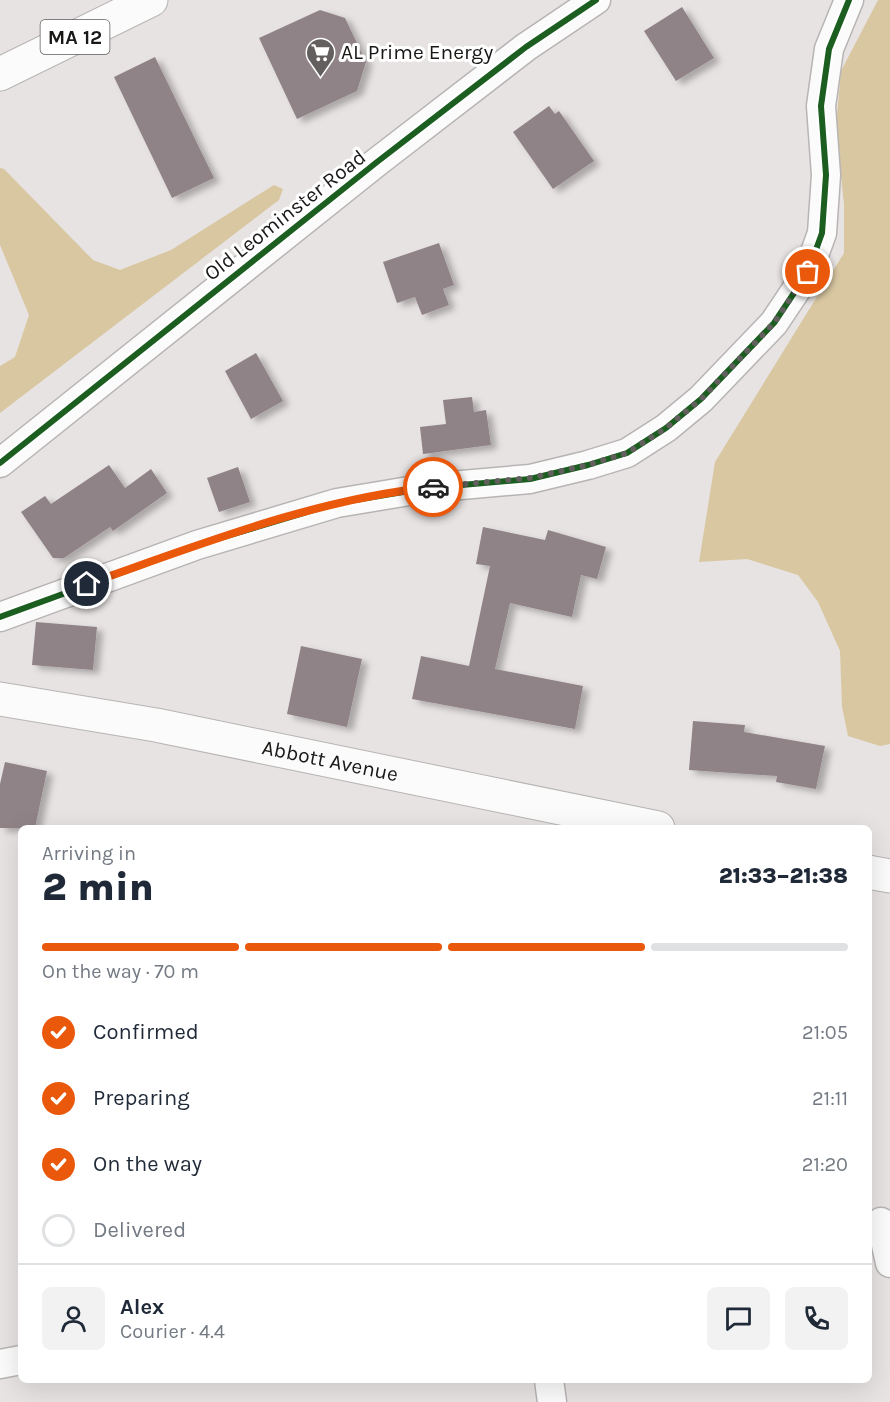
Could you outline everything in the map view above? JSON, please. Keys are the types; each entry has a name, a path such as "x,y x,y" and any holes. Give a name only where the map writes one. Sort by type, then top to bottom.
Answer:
{"main road":[{"name":"MA 12","path":"0,74 151,0"},
{"name":"Abbott Avenue","path":"0,699 168,727 643,825"},
{"path":"872,873 890,876"}],"street":[{"name":"Old Leominster Road","path":"0,463 526,46 596,0"},
{"path":"0,617 197,545 337,503 427,488 530,478 553,473 627,453 666,428 701,399 774,323 808,272 822,232 826,174 821,106 829,49 849,0"},
{"path":"880,1222 890,1263"},
{"path":"0,1364 18,1361"},
{"path":"549,1383 552,1402"}],"shaded area":[{"path":"878,0 890,0 890,744 880,746 848,736 842,707 840,651 818,602 798,575 747,559 699,562 715,462 844,253 844,205 836,126 841,71"},
{"path":"0,168 4,169 93,260 120,270 171,250 274,185 283,189 279,200 0,413 0,366 15,357 29,315 0,245"}],"building":[{"path":"682,7 714,58 676,81 644,31"},
{"name":"AL Prime Energy","path":"320,10 345,18 366,62 357,91 297,119 259,38"},
{"path":"155,57 214,178 172,198 114,77"},
{"path":"549,106 555,114 559,111 594,161 553,189 513,132"},
{"path":"439,243 454,285 443,289 449,305 422,315 415,297 397,303 383,262"},
{"path":"256,353 283,401 251,419 225,371"},
{"path":"472,397 474,412 486,410 491,445 423,454 420,427 446,424 443,400"},
{"path":"109,465 125,488 151,469 167,493 113,531 110,527 64,558 53,558 21,512 45,496 51,504"},
{"path":"238,467 250,502 219,512 207,478"},
{"path":"483,527 545,540 548,530 606,547 597,579 581,575 572,617 510,603 495,669 583,686 575,729 412,699 421,656 469,666 490,566 476,564"},
{"path":"36,622 97,627 93,670 32,665"},
{"path":"301,646 362,659 347,727 287,714"},
{"path":"693,721 745,725 744,732 825,746 816,789 776,782 777,776 689,770"},
{"path":"5,762 47,771 36,825 0,828 0,784"}],"cycle path":[{"path":"0,463 377,162 526,47 596,0"},
{"path":"0,617 197,545 337,503 427,488 530,479 627,453 666,428 701,399 774,323 808,272 822,233 826,175 821,106 829,49 849,0"}],"way so far":[{"path":"433,487 530,478 588,465 627,453 666,428 701,399 774,323 808,272"}],"place":[{"name":"AL Prime Energy","path":"320,78"}],"route":[{"path":"87,584 197,545 337,503 433,487"}]}
